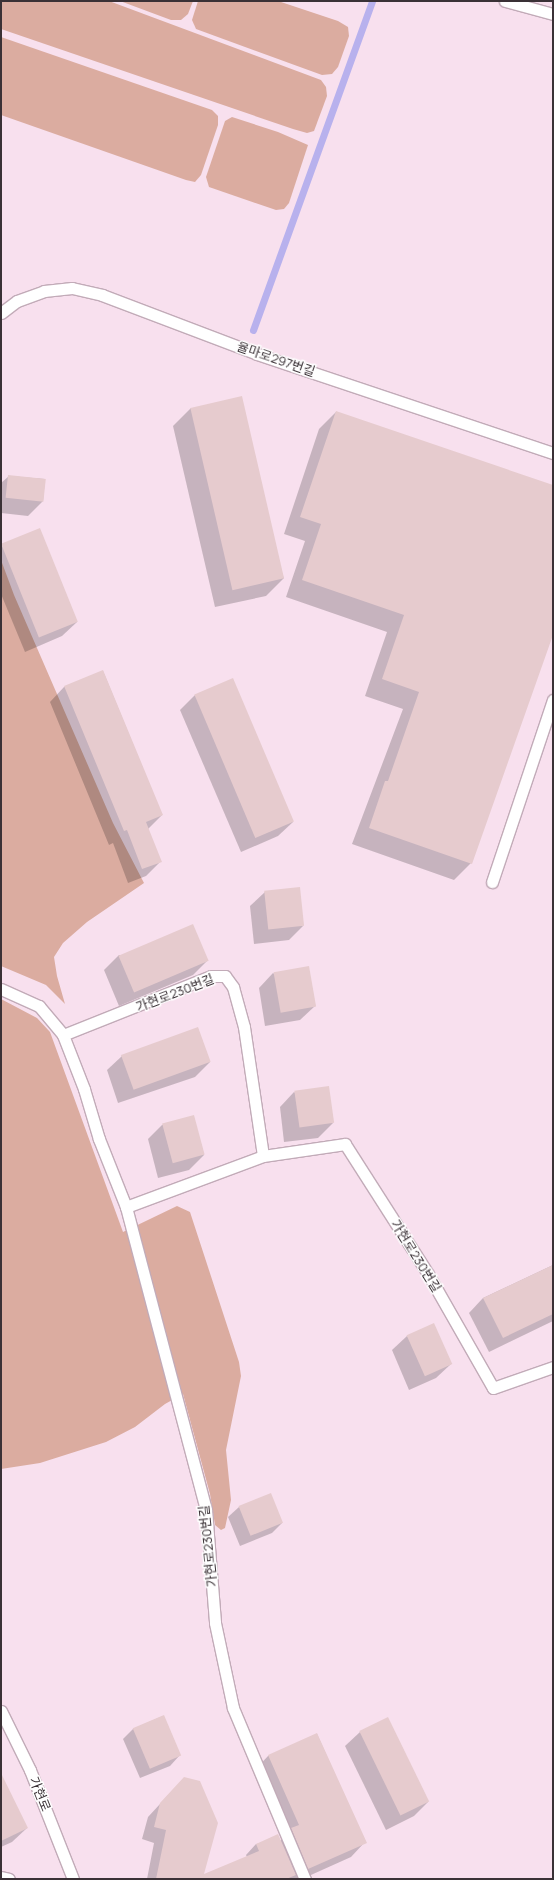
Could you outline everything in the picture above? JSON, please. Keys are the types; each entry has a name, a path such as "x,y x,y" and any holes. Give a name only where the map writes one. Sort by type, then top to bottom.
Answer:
{"lane":[{"path":"505,1 553,14"},
{"name":"율마로297번길","path":"1,313 17,301 44,291 72,288 102,295 257,354 553,453"},
{"path":"492,882 553,700"},
{"name":"가현로230번길","path":"63,1035 153,1001 211,976 225,976 233,987 244,1027 263,1156"},
{"name":"가현로230번길","path":"1,989 40,1006 63,1035 84,1089 99,1139 126,1207 206,1510 214,1623 233,1708 305,1879"},
{"name":"가현로230번길","path":"126,1207 263,1156 345,1144 428,1274 493,1388 553,1367"},
{"name":"가현로","path":"1,1711 30,1770 73,1879"},
{"path":"1,1877 9,1879"}],"shaded area":[{"path":"1,1 109,1 321,80 326,87 327,96 314,131 307,133 293,129 1,29"},
{"path":"120,1 193,1 188,14 181,20 171,20"},
{"path":"198,1 278,1 338,21 348,27 349,36 338,67 332,74 322,75 196,29 192,20"},
{"path":"1,37 212,110 218,116 218,125 201,175 195,182 186,180 1,115"},
{"path":"232,117 278,132 308,145 289,203 284,209 276,210 209,187 206,177 225,121"},
{"path":"1,560 14,595 113,823 144,883 87,922 63,943 54,957 57,976 65,1004 46,985 1,966"},
{"path":"1,999 37,1018 50,1032 123,1232 177,1206 190,1212 239,1362 241,1376 226,1450 231,1500 225,1528 221,1530 215,1525 210,1494 183,1394 165,1404 135,1427 106,1442 40,1463 1,1469"}],"building":[{"path":"242,396 284,578 232,590 190,408"},
{"path":"336,411 553,485 553,635 472,864 369,828 385,781 388,781 419,692 382,679 404,615 302,580 321,524 300,517"},
{"path":"8,475 46,479 43,502 6,498"},
{"path":"40,528 78,622 39,637 1,544"},
{"path":"103,670 163,815 146,822 162,862 142,869 127,830 124,831 64,686"},
{"path":"233,678 294,822 255,838 194,694"},
{"path":"300,887 304,926 268,930 264,891"},
{"path":"193,924 209,961 134,992 118,956"},
{"path":"309,966 316,1006 281,1013 274,972"},
{"path":"198,1027 211,1062 134,1090 121,1055"},
{"path":"329,1086 334,1123 299,1128 294,1091"},
{"path":"194,1115 205,1155 173,1163 162,1124"},
{"path":"553,1265 553,1314 503,1338 483,1298"},
{"path":"434,1323 452,1364 425,1376 407,1335"},
{"path":"271,1493 283,1523 251,1536 239,1506"},
{"path":"164,1715 181,1756 150,1769 133,1728"},
{"path":"388,1717 429,1801 400,1816 359,1731"},
{"path":"317,1733 367,1843 308,1869 291,1828 299,1825 268,1755"},
{"path":"1,1773 28,1828 1,1841"},
{"path":"184,1777 200,1781 218,1823 204,1874 259,1851 256,1844 278,1834 296,1875 286,1879 156,1879 166,1830 154,1827 160,1803"}],"waterway":[{"path":"253,330 372,1"}]}
